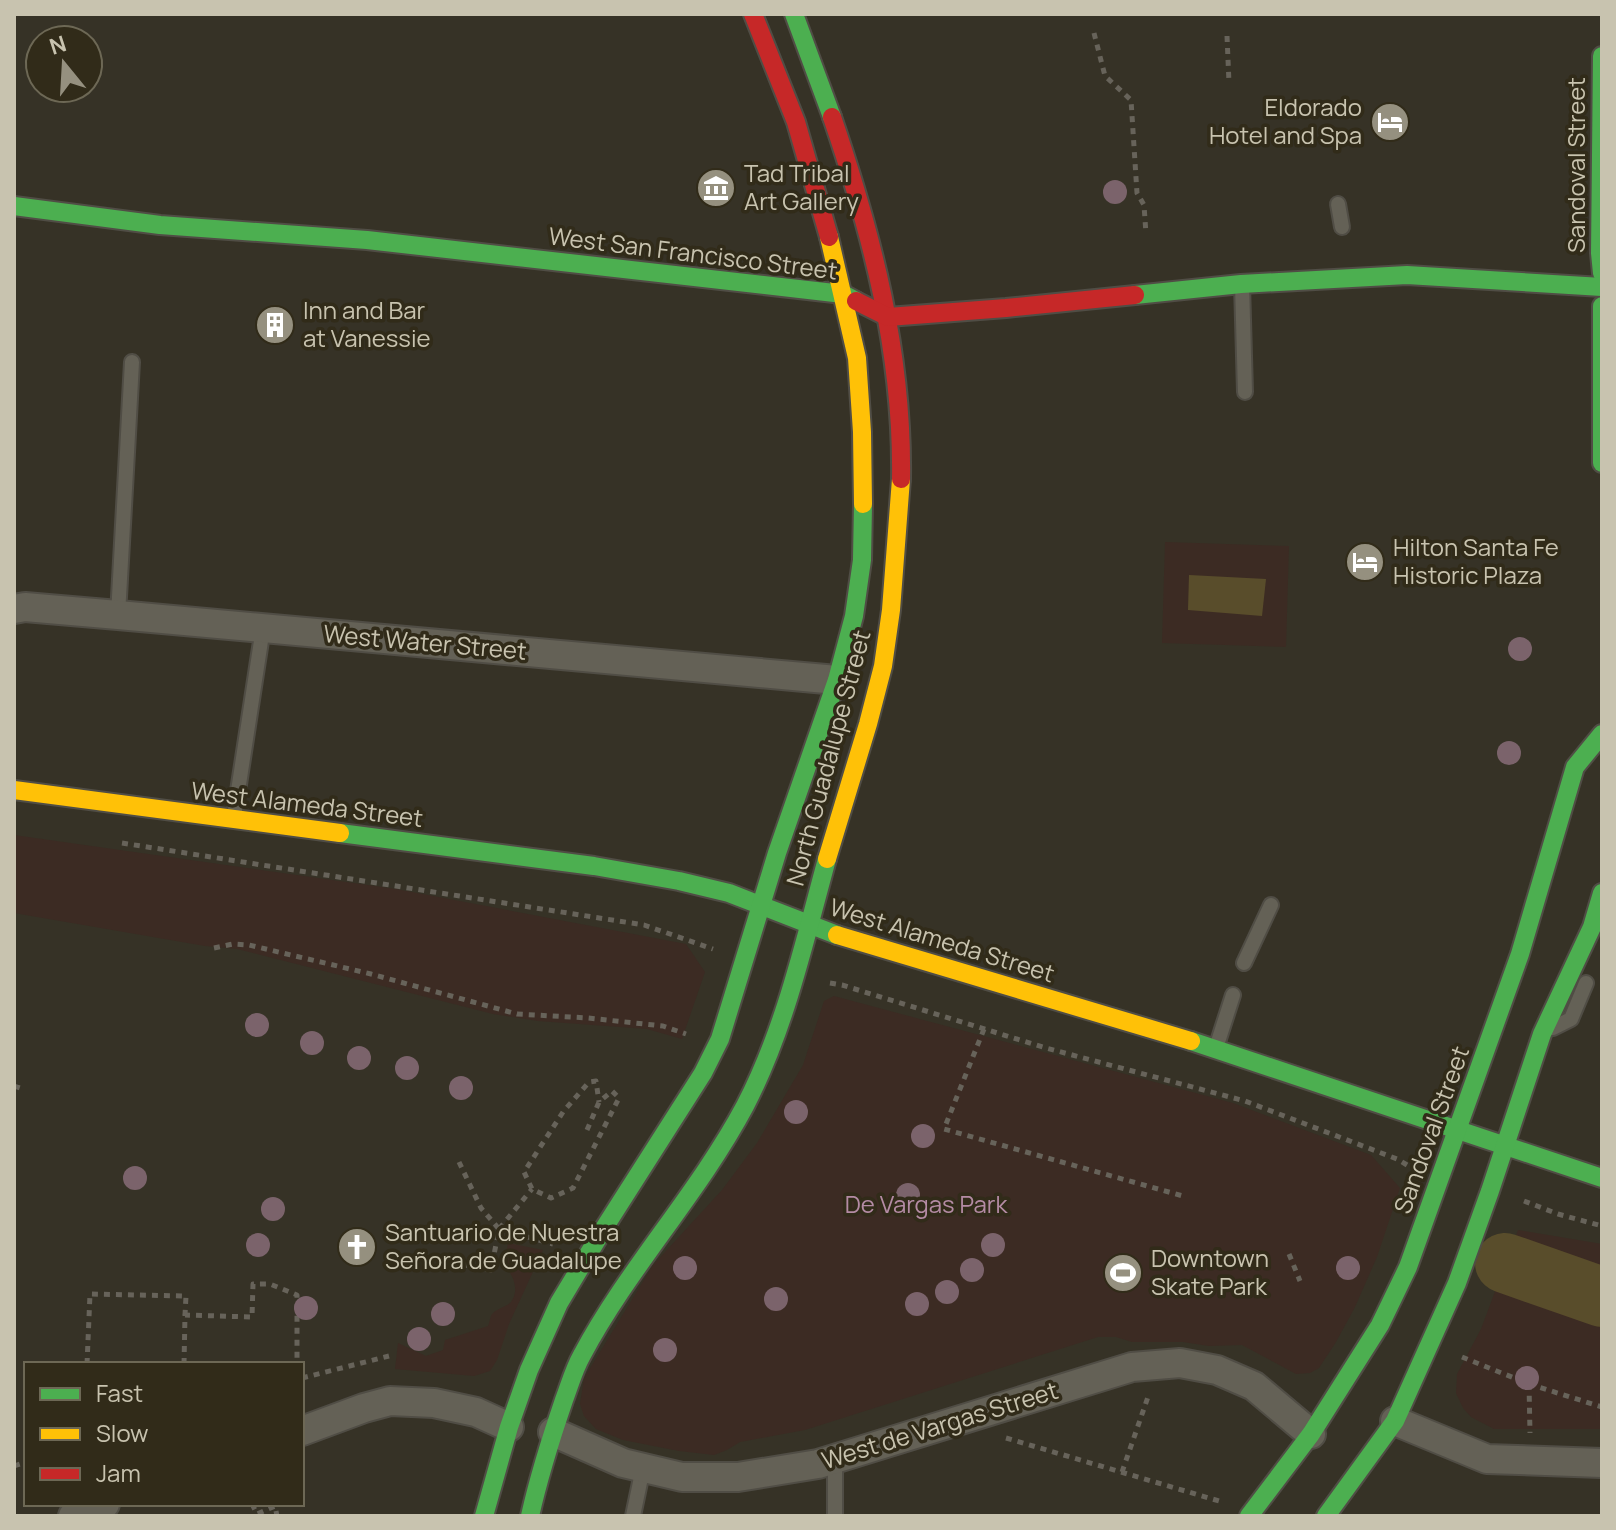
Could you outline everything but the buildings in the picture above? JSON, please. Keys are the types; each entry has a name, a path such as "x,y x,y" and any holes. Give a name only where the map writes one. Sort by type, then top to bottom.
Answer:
{"street":[{"name":"North Guadalupe Street","path":"484,1516 516,1432 529,1370 559,1303 703,1073 720,1039 777,853 837,680 854,616 862,560 862,432 857,358 824,216 796,122 753,14"},
{"name":"North Guadalupe Street","path":"530,1516 538,1478 579,1359 622,1287 713,1161 744,1107 769,1054 790,999 880,678 889,626 900,509 897,376 888,317 867,229 832,112 794,14"},
{"name":"Sandoval Street","path":"1602,56 1602,273"},
{"name":"West San Francisco Street","path":"14,206 160,225 367,240 843,294 888,317"},
{"path":"888,317 1241,284 1407,275 1602,287"},
{"path":"1602,306 1602,463"},
{"name":"West Water Street","path":"14,609 25,607 118,615 837,680"},
{"name":"Sandoval Street","path":"1250,1515 1311,1434 1380,1325 1408,1267 1520,954 1575,767 1602,734"},
{"name":"West Alameda Street","path":"14,790 639,873 729,893 849,940 1216,1048 1602,1178"},
{"path":"1326,1516 1395,1421 1457,1283 1542,1034 1592,927 1602,893"},
{"name":"West de Vargas Street","path":"553,1432 623,1463 643,1468 682,1477 738,1477 818,1464 1132,1367 1180,1363 1217,1370 1254,1386 1311,1434"},
{"path":"304,1430 390,1401 434,1403 476,1412 516,1432"},
{"path":"1395,1421 1487,1459 1602,1463"},
{"path":"73,1516 100,1506"}],"lane":[{"path":"1338,204 1342,227"},
{"path":"1241,284 1245,392"},
{"path":"118,615 132,362"},
{"path":"233,820 263,628"},
{"path":"1244,963 1271,905"},
{"path":"1542,1034 1571,1019 1590,974"},
{"path":"1216,1048 1233,995"},
{"path":"835,1458 835,1516"},
{"path":"633,1516 643,1468"}],"path":[{"path":"1094,33 1105,76 1131,100 1137,193 1144,205 1146,234"},
{"path":"1227,36 1229,83"},
{"path":"108,841 644,925 712,948"},
{"path":"214,948 249,945 517,1014 663,1026 691,1035"},
{"path":"832,984 1046,1048 1245,1101 1397,1159 1412,1168"},
{"path":"984,1029 944,1129 1183,1196"},
{"path":"587,1130 599,1102 612,1091 619,1098 573,1188 551,1198 532,1189 524,1172 563,1112 589,1082 596,1081 599,1102"},
{"path":"459,1162 481,1208 499,1229 562,1246"},
{"path":"450,1262 491,1270 499,1229 532,1189"},
{"path":"1529,1203 1602,1226"},
{"path":"1289,1254 1300,1281"},
{"path":"185,1315 252,1317 253,1284 270,1284 297,1295 297,1362"},
{"path":"87,1362 90,1294 186,1296 184,1362"},
{"path":"1457,1355 1529,1384 1602,1407"},
{"path":"304,1377 389,1356"},
{"path":"1122,1472 1150,1390 1155,1365"},
{"path":"1529,1384 1530,1434"},
{"path":"956,1421 1222,1502 1250,1515"},
{"path":"268,1513 275,1506 277,1516"}],"green space":[{"path":"1165,542 1289,546 1286,647 1162,643"},
{"path":"14,835 396,889 686,944 705,972 682,1039 647,1029 538,1021 493,1014 237,949 14,913"},
{"name":"De Vargas Park","path":"834,996 1233,1103 1371,1155 1400,1188 1377,1257 1355,1307 1319,1368 1310,1373 1296,1374 1242,1345 1132,1342 1116,1337 1098,1337 805,1430 740,1442 714,1455 623,1440 596,1429 584,1416 580,1404 584,1378 653,1265 722,1190 757,1143 803,1065 824,1001"},
{"path":"1518,1230 1602,1244 1602,1429 1494,1429 1471,1417 1456,1393 1457,1374 1481,1329"},
{"path":"508,1243 543,1250 490,1371 474,1376 395,1369 398,1343 426,1356 443,1350 445,1340 488,1326 493,1313 511,1302 515,1292 514,1282 504,1265"}],"shaded area":[{"path":"1189,575 1266,579 1262,616 1188,610"}],"waterway":[{"path":"1505,1263 1602,1297"}],"traffic: fast":[{"path":"794,14 832,117"},
{"path":"1602,56 1602,273"},
{"path":"14,206 160,225 367,240 843,294 856,301"},
{"path":"1135,295 1241,284 1407,275 1602,287"},
{"path":"1602,306 1602,463"},
{"path":"484,1516 529,1370 559,1303 703,1073 720,1039 777,853 837,680 854,616 862,560 863,504"},
{"path":"1249,1516 1311,1434 1380,1325 1408,1267 1520,954 1575,767 1602,734"},
{"path":"340,833 594,866 679,881 729,893 837,935"},
{"path":"530,1516 550,1443 579,1360 621,1291 706,1170 759,1077 792,985 827,859"},
{"path":"1326,1516 1395,1421 1457,1283 1542,1034 1592,927 1602,893"},
{"path":"1191,1041 1602,1178"}],"traffic: slow":[{"path":"829,237 857,358 863,504"},
{"path":"827,859 883,666 891,610 901,479"},
{"path":"14,790 340,833"},
{"path":"837,935 1191,1041"}],"traffic: jam":[{"path":"753,14 796,122 829,237"},
{"path":"832,117 872,250 891,340 897,386 901,479"},
{"path":"856,301 888,317 1135,295"}],"place":[{"name":"Eldorado Hotel and Spa","path":"1390,122"},
{"name":"Tad Tribal Art Gallery","path":"716,188"},
{"name":"Inn and Bar at Vanessie","path":"275,325"},
{"name":"Hilton Santa Fe Historic Plaza","path":"1365,562"},
{"name":"Santuario de Nuestra Señora de Guadalupe","path":"357,1247"},
{"name":"Downtown Skate Park","path":"1123,1273"}]}
